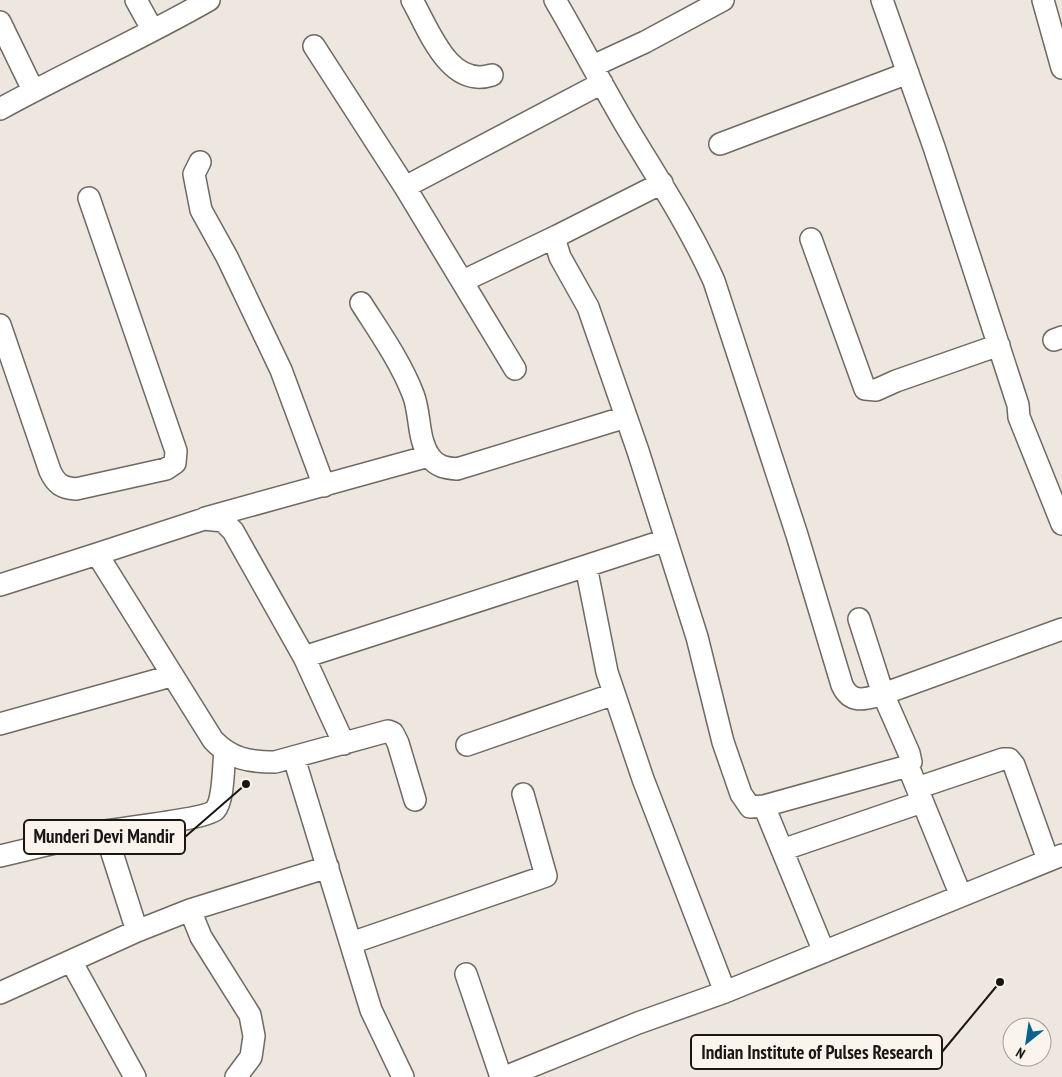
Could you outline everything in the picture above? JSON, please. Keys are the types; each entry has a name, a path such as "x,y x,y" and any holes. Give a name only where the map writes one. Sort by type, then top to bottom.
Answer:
{"street":[{"path":"136,0 152,29"},
{"path":"0,109 152,29 175,20 209,0"},
{"path":"412,0 451,65 461,73 473,78 492,75"},
{"path":"555,0 662,183 714,281 797,535 845,692 855,700 864,700 1062,629"},
{"path":"405,187 598,75 645,42 723,0"},
{"path":"882,0 999,345 1018,404 1019,417 1062,524"},
{"path":"1043,0 1062,68"},
{"path":"0,22 33,90"},
{"path":"314,46 405,187 515,369"},
{"path":"720,144 908,73"},
{"path":"200,162 194,174 201,210 227,257 281,370 324,486"},
{"path":"463,281 662,183"},
{"path":"0,325 50,471 58,484 64,488 76,488 166,468 175,463 176,451 89,198"},
{"path":"557,236 556,244 560,258 588,307 626,417 696,637 723,742 741,794 750,807 764,806 908,766 911,762 909,753 883,694 859,619"},
{"path":"811,239 865,389 876,390 896,381 999,345"},
{"path":"361,303 395,355 408,383 429,456 437,465 457,470 626,417"},
{"path":"0,585 204,519 429,456"},
{"path":"204,519 223,522 234,531 304,657 344,744"},
{"path":"304,657 666,540"},
{"path":"97,554 171,676 213,740 225,752 259,762 275,762 388,731 393,733 415,800"},
{"path":"586,566 607,672 614,694 643,779 725,992"},
{"path":"0,724 171,676"},
{"path":"467,745 614,694"},
{"path":"0,856 104,831 199,816 214,810 220,800 225,752"},
{"path":"294,758 371,1010 403,1077"},
{"path":"466,974 503,1077 638,1023 725,992 1055,857 1014,764 1009,759 1003,759 920,795 782,850"},
{"path":"908,766 961,896"},
{"path":"351,943 546,876 523,794"},
{"path":"764,806 824,952"},
{"path":"104,831 137,931"},
{"path":"0,993 137,931 190,910 328,867"},
{"path":"190,910 201,937 250,1015 254,1036 251,1057 236,1077"},
{"path":"71,961 135,1077"}],"place":[{"name":"Munderi Devi Mandir","path":"246,784"},
{"name":"Indian Institute of Pulses Research","path":"1000,982"}]}
